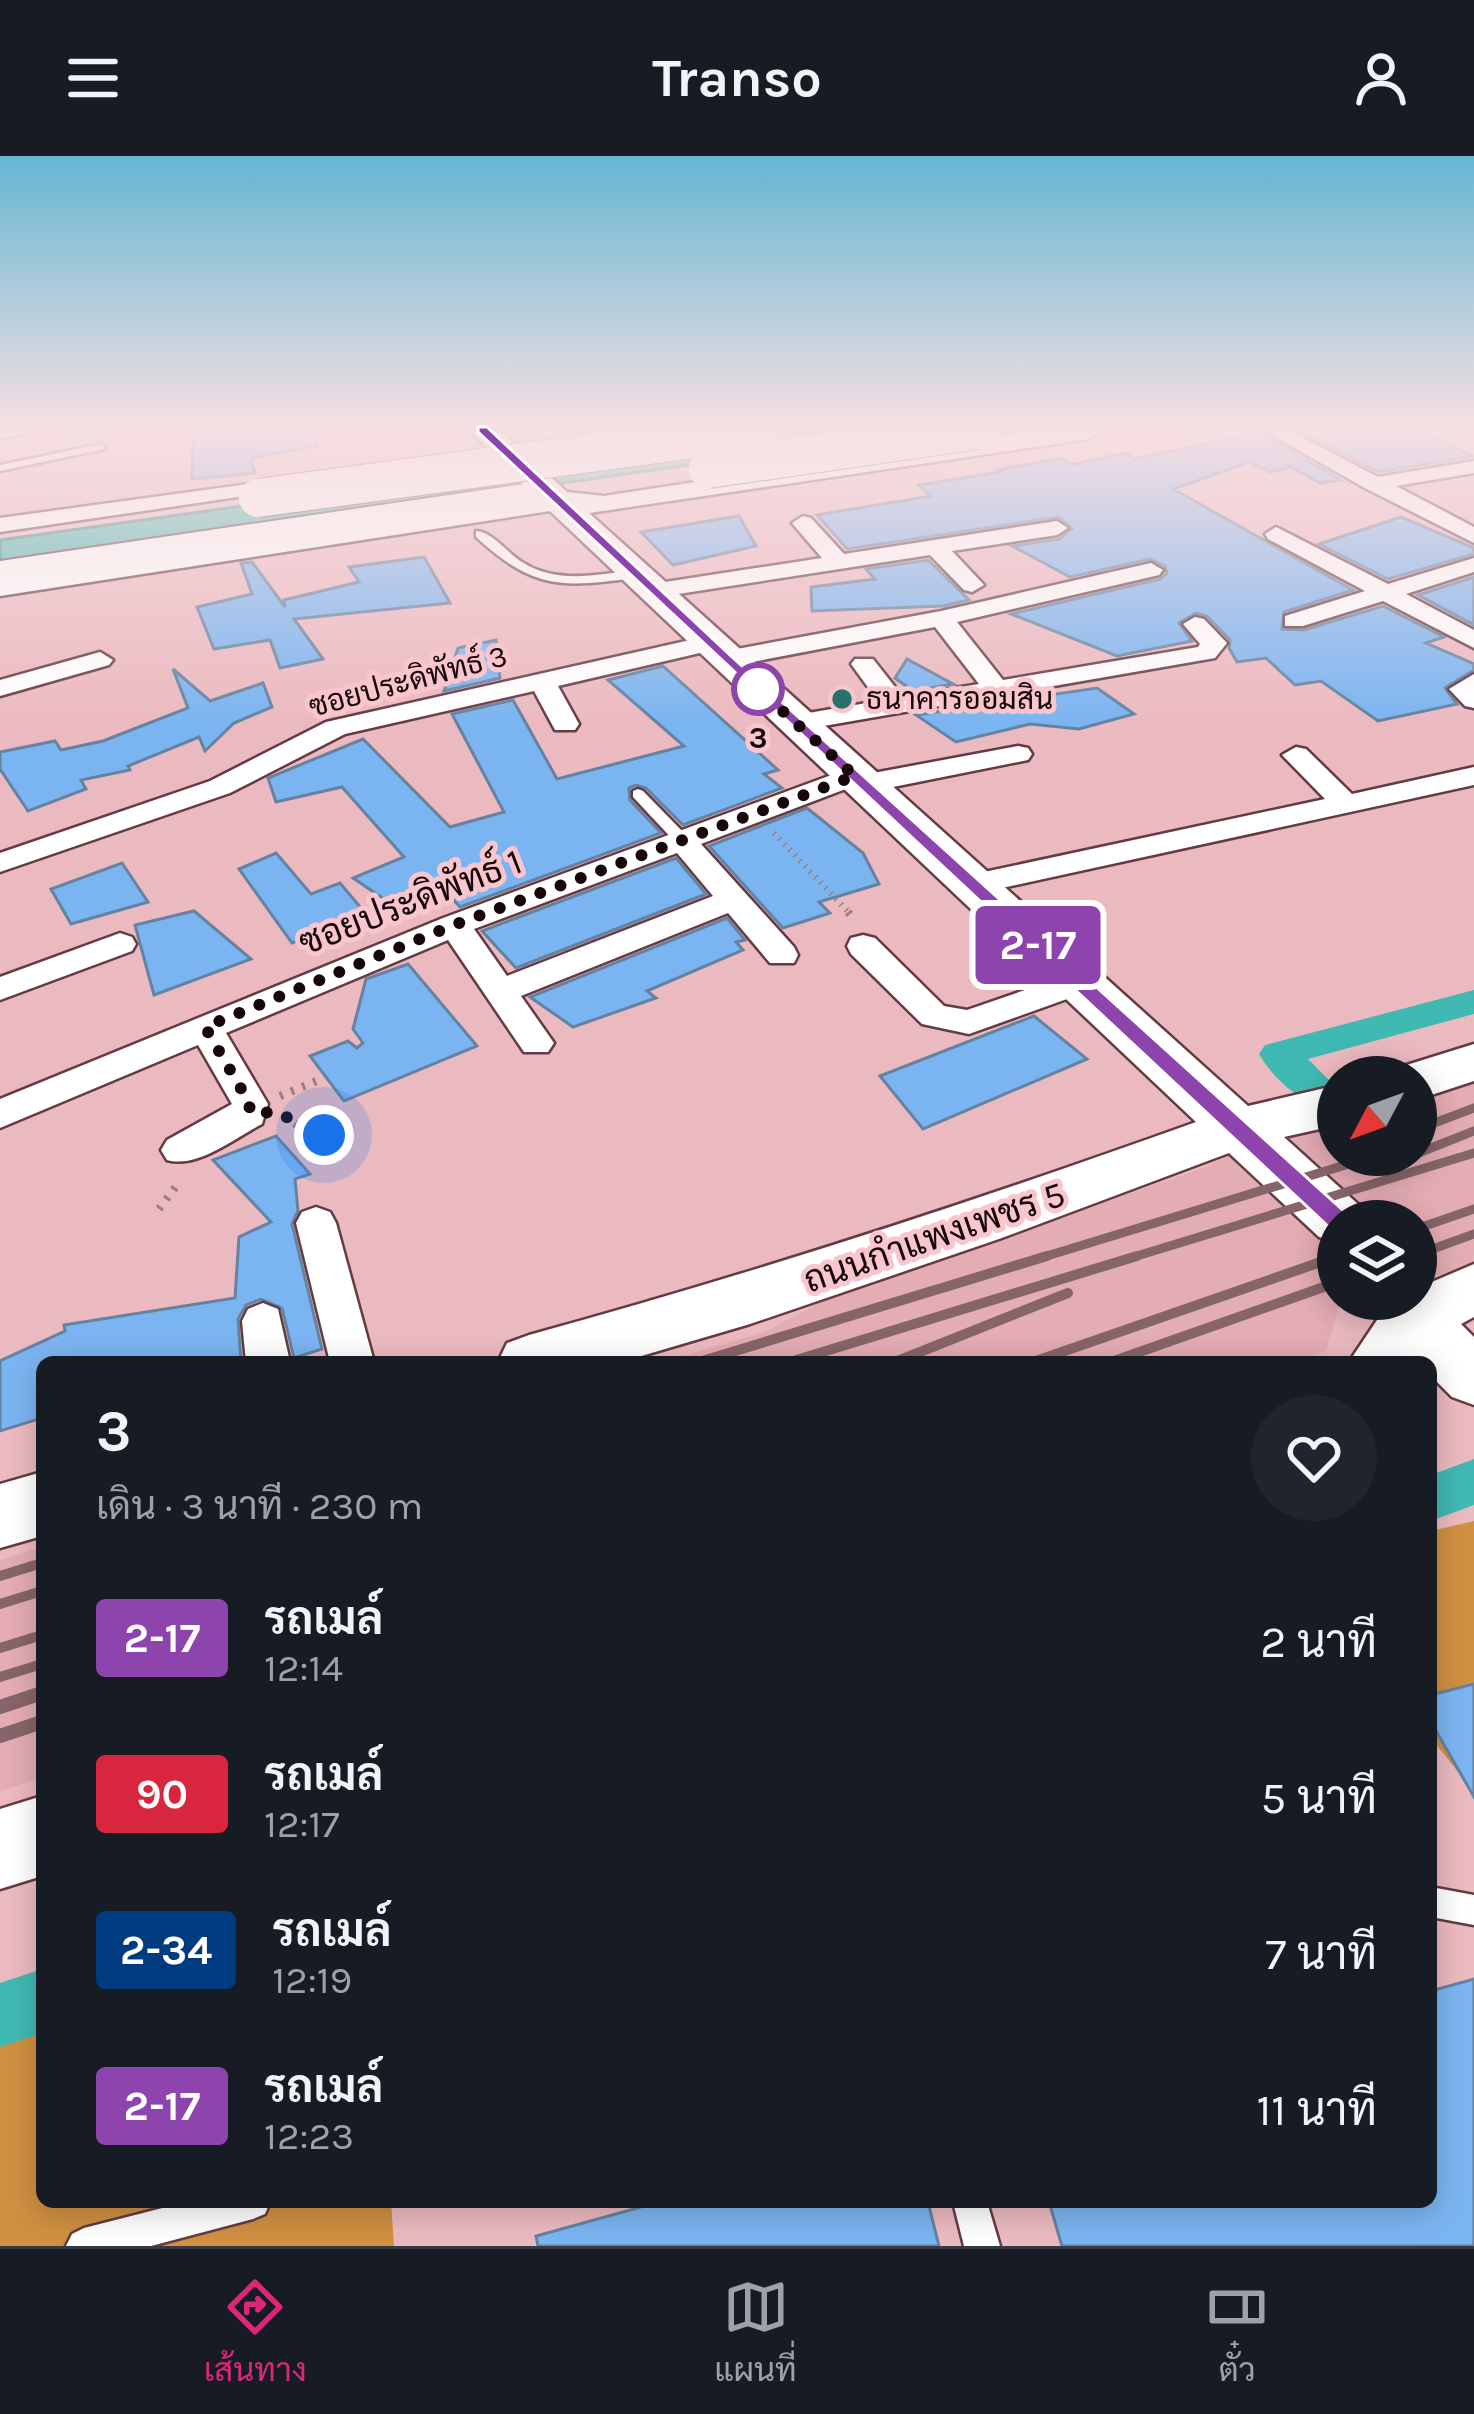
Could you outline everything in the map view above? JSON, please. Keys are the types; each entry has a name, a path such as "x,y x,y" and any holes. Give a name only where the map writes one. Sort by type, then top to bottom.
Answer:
{"highway":[{"path":"0,579 81,561 310,528"}],"main road":[{"path":"0,579 312,528"},
{"path":"0,617 480,534 490,528"},
{"path":"590,528 717,651 1317,1201"},
{"path":"1437,1074 1474,1062"},
{"name":"ถนนกำแพงเพชร 5","path":"550,1356 771,1292 979,1223 1239,1128 1317,1111"},
{"path":"1437,1319 1474,1378"},
{"path":"1437,1398 1474,1390"},
{"path":"0,1516 36,1506"},
{"path":"0,1850 36,1838"}],"street":[{"path":"806,528 839,562"},
{"path":"643,582 839,562 1057,528"},
{"path":"1276,534 1474,640"},
{"path":"934,547 972,585"},
{"path":"1294,620 1474,565"},
{"name":"ซอยประดิพัทธ์ 3","path":"0,863 220,787 336,728 542,681 941,618 1150,570"},
{"path":"941,618 997,690"},
{"path":"795,723 1206,653 1214,643 1196,624"},
{"path":"0,688 100,660"},
{"path":"864,664 896,706"},
{"path":"542,681 565,724"},
{"path":"1474,682 1462,689 1474,700"},
{"name":"ซอยประดิพัทธ์ 1","path":"0,1114 454,925 756,812 859,780 1018,754"},
{"path":"1296,755 1346,804"},
{"path":"970,885 1474,776"},
{"path":"682,840 782,955"},
{"path":"500,992 734,899"},
{"path":"454,925 536,1043"},
{"path":"863,937 934,1016 950,1022 969,1022 1080,982"},
{"path":"0,989 120,944"},
{"path":"179,1150 243,1119 249,1111 250,1104 205,1027"},
{"path":"316,1223 350,1356"}],"lane":[{"path":"480,534 524,572 549,582 643,582"},
{"path":"638,794 682,840"},
{"path":"1437,1903 1474,1910"},
{"path":"84,2246 161,2236 237,2208"},
{"path":"972,2208 982,2246"}],"path":[{"path":"756,812 863,937"},
{"path":"249,1111 284,1114 309,1134 360,1129"}],"shaded area":[{"path":"1474,1071 1474,1264 1437,1275 1437,1200 1317,1200 1317,1320 1335,1320 1326,1351 1313,1356 683,1356 764,1332 829,1298 1203,1168 1317,1117 1317,1176 1437,1176 1437,1082"},
{"path":"1474,1521 1474,1792 1437,1746 1437,1530"},
{"path":"36,1549 36,1780 0,1791 0,1560"},
{"path":"36,2027 36,2208 391,2208 394,2246 0,2246 0,2039"}],"water":[{"path":"89,528 254,528 0,564 0,540"}],"building":[{"path":"746,528 756,546 673,565 641,532"},
{"path":"828,528 989,528 847,549"},
{"path":"1242,528 1353,590 1284,612 1282,629 1304,630 1383,606 1444,637 1426,643 1474,664 1474,670 1445,688 1457,704 1378,721 1321,681 1295,685 1266,658 1237,662 1230,640 1207,616 1196,613 1179,623 1192,641 1117,656 1011,614 1160,579 1167,573 1165,566 1150,559 1070,577 1012,546 1059,539 1072,529"},
{"path":"1369,528 1426,528 1474,548 1474,554 1388,579 1319,544"},
{"path":"424,557 450,603 294,619 323,659 280,668 270,640 214,649 197,607 252,594 241,563 252,562 285,607 284,600 359,582 349,567"},
{"path":"928,560 969,600 943,606 812,611 811,587 875,579 866,569"},
{"path":"1474,577 1474,625 1418,595"},
{"path":"496,640 500,678 444,691 458,648"},
{"path":"907,659 953,684 913,691 895,678"},
{"path":"663,666 778,770 764,774 782,788 683,825 646,788 636,785 629,788 630,800 661,833 460,907 442,887 393,905 353,878 404,857 342,787 276,802 268,778 363,739 450,827 504,812 452,714 513,700 557,779 684,746 608,680"},
{"path":"173,669 210,701 263,683 272,707 234,723 205,751 199,737 128,766 130,770 81,780 86,789 28,811 0,769 0,752 55,741 61,750 103,741 188,708"},
{"path":"1097,688 1134,714 1079,729 1030,724 956,742 916,715"},
{"path":"807,808 863,853 879,884 819,902 830,913 783,928 709,846"},
{"path":"276,853 311,894 340,883 367,915 292,943 239,869"},
{"path":"676,858 706,894 516,968 482,931"},
{"path":"122,863 148,902 71,924 51,889"},
{"path":"194,911 251,959 154,995 135,925"},
{"path":"727,918 745,940 736,942 743,950 647,991 656,998 573,1027 530,997"},
{"path":"408,964 477,1046 344,1101 310,1056 348,1041 357,1048 363,1043 353,1029 366,979"},
{"path":"1034,1016 1087,1059 923,1129 880,1076"},
{"path":"276,1136 310,1174 295,1179 298,1211 292,1224 322,1349 294,1356 282,1308 261,1299 246,1305 238,1319 241,1356 36,1356 36,1420 0,1431 0,1361 65,1331 64,1325 235,1298 239,1237 271,1222 213,1160"},
{"path":"1474,1684 1474,1797 1437,1732 1437,1693"},
{"path":"1474,1979 1474,2246 1062,2246 1051,2208 1437,2208 1437,1989"},
{"path":"637,2208 930,2208 939,2246 538,2246 536,2236"}],"waterway":[{"path":"1317,1089 1278,1054 1474,1002"},
{"path":"1437,1496 1474,1482"},
{"path":"0,2015 36,2003"}],"railway":[{"path":"1437,1122 1474,1108"},
{"path":"1437,1146 1474,1131"},
{"path":"1127,1259 1474,1153"},
{"path":"1037,1259 1317,1174"},
{"path":"1437,1222 1474,1209"},
{"path":"1437,1247 1474,1234"},
{"path":"719,1356 1047,1256"},
{"path":"810,1356 1137,1256"},
{"path":"1050,1356 1317,1263"},
{"path":"1128,1356 1317,1289"},
{"path":"910,1356 1068,1293"},
{"path":"0,1576 36,1565"},
{"path":"0,1604 36,1593"},
{"path":"0,1648 36,1637"},
{"path":"0,1677 36,1666"},
{"path":"0,1707 36,1695"},
{"path":"0,1736 36,1724"}],"bus line":[{"name":"2-17","path":"587,528 1317,1203"}],"place":[{"name":"3","path":"758,689"},
{"name":"ธนาคารออมสิน","path":"842,699"}],"route":[{"path":"324,1135 297,1129 284,1114 249,1111 250,1104 205,1027 454,925 855,776 758,689"}]}
